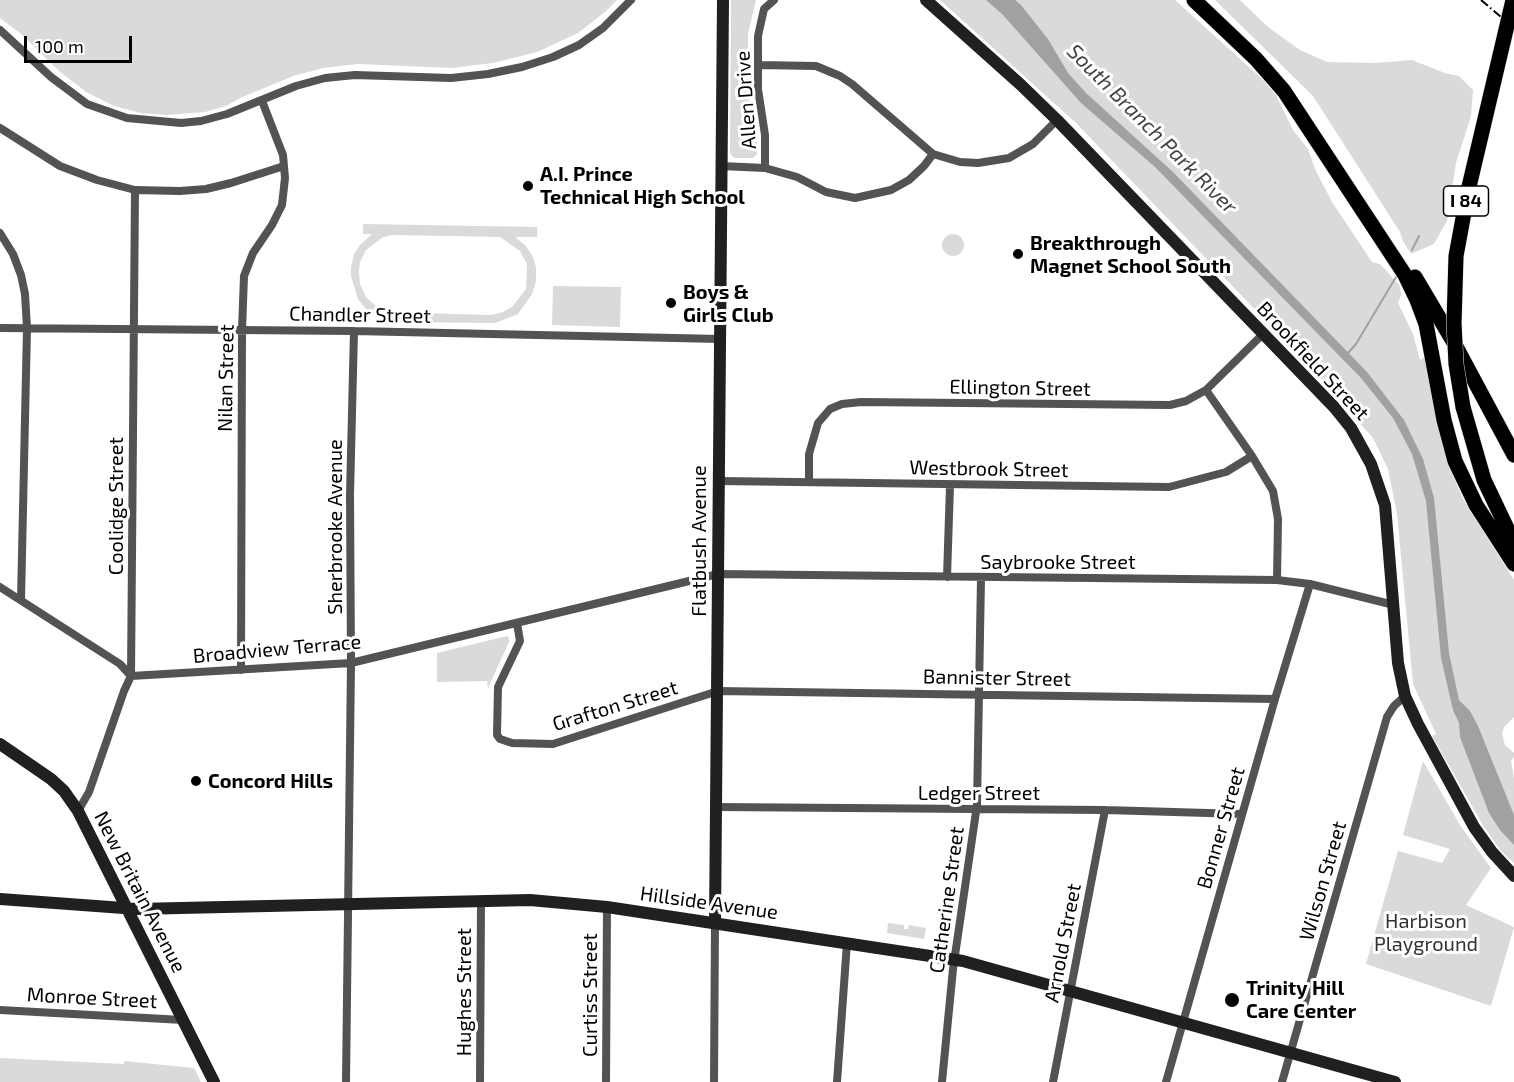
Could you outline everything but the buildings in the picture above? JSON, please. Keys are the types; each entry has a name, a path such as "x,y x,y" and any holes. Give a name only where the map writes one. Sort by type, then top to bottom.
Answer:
{"highway":[{"path":"1194,0 1253,55 1278,83 1407,279 1426,324 1444,420 1455,460 1476,505 1514,564"},
{"path":"1206,0 1263,56 1296,95 1429,298 1514,455"},
{"name":"I 84","path":"1513,0 1468,190 1456,256 1454,323 1455,356 1463,407 1481,472 1514,543"}],"street":[{"path":"0,30 51,77 87,104 127,118 161,123 201,121 262,101 303,83 340,76 452,78 522,67 553,57 579,45 603,28 631,0"},
{"name":"Flatbush Avenue","path":"714,1082 723,0"},
{"name":"Allen Drive","path":"765,168 765,135 758,89 758,36 761,15 774,0"},
{"name":"Brookfield Street","path":"926,0 1057,120 1342,417 1368,457 1382,490 1398,663 1405,696 1474,827 1492,852 1514,876"},
{"path":"758,65 816,66 840,76 933,154 960,162 978,164 1009,158 1033,144 1057,120"},
{"name":"Nilan Street","path":"241,670 244,276 253,253 282,205 285,194 283,155 262,101"},
{"path":"0,129 60,166 97,180 135,190 206,189 284,166"},
{"path":"721,166 765,168 796,177 826,192 855,198 891,190 909,180 933,154"},
{"name":"Coolidge Street","path":"78,812 89,792 131,676 135,190"},
{"path":"0,233 13,254 21,275 25,294 27,328 21,600"},
{"name":"Chandler Street","path":"0,328 354,331 720,339"},
{"name":"Sherbrooke Avenue","path":"346,1082 351,663 350,495 354,331"},
{"name":"Ellington Street","path":"809,482 809,454 818,423 830,409 842,404 861,402 1170,405 1206,390 1263,334"},
{"path":"1206,390 1274,491 1277,580"},
{"name":"Westbrook Street","path":"719,481 950,486 1169,487 1226,472 1252,456"},
{"path":"947,577 950,486"},
{"name":"Broadview Terrace","path":"131,676 351,663 718,574"},
{"name":"Saybrooke Street","path":"718,574 1277,580 1310,584 1394,605"},
{"name":"Catherine Street","path":"942,1082 954,959 977,809 981,578"},
{"name":"Bonner Street","path":"1166,1082 1310,584"},
{"path":"0,586 120,664 131,676"},
{"name":"Grafton Street","path":"517,623 520,641 498,687 496,730 500,739 505,742 553,744 718,691"},
{"name":"Bannister Street","path":"718,691 1275,699"},
{"name":"Wilson Street","path":"1282,1082 1388,717 1394,706 1405,696"},
{"name":"New Britain Avenue","path":"0,744 51,779 64,791 78,812 214,1082"},
{"name":"Ledger Street","path":"717,807 1242,813"},
{"name":"Arnold Street","path":"1053,1082 1105,810"},
{"name":"Hillside Avenue","path":"0,899 127,909 530,900 607,907 954,959 1395,1082"},
{"name":"Hughes Street","path":"480,1082 481,902"},
{"name":"Curtiss Street","path":"606,1082 607,907"},
{"path":"837,1082 847,943"},
{"name":"Monroe Street","path":"0,1010 183,1020"}],"green space":[{"path":"0,0 617,0 578,33 537,52 493,63 452,68 358,64 324,68 296,75 226,106 205,112 167,115 141,113 114,106 86,92 0,18"},
{"path":"731,0 756,0 748,34 748,95 757,142 757,154 753,158 734,158 730,153"},
{"path":"940,0 1175,0 1261,78 1276,95 1293,130 1308,149 1315,169 1332,202 1372,262 1380,264 1400,286 1401,295 1398,303 1413,334 1420,360 1426,356 1434,408 1448,464 1463,499 1514,580 1514,717 1504,727 1502,734 1505,745 1514,753 1511,761 1514,778 1514,863 1501,851 1484,827 1432,736 1436,734 1413,684 1397,514 1388,469 1373,438 1313,370 1076,123"},
{"path":"1215,0 1240,0 1268,27 1300,50 1327,62 1374,63 1412,60 1459,76 1473,90 1471,116 1456,163 1447,221 1434,244 1411,254 1400,232 1313,96"},
{"path":"363,224 537,227 537,237 515,237 532,255 536,267 536,281 532,294 518,314 495,323 399,322 376,316 358,299 351,276 354,254 372,234 363,234","holes":["392,235 500,237 520,251 527,264 526,289 513,306 503,312 491,315 385,312 366,297 360,284 360,262 366,250 383,237"]},
{"path":"953,234 961,237 964,245 961,253 953,256 945,253 942,245 945,237"},
{"path":"553,286 621,287 620,327 552,325"},
{"path":"507,636 509,642 488,688 487,681 437,682 437,653"},
{"name":"Harbison Playground","path":"1423,761 1460,825 1491,868 1466,905 1514,927 1491,1006 1366,964 1398,851 1442,863 1450,849 1403,835"},
{"path":"888,923 904,925 904,929 908,929 909,925 926,928 924,939 887,933"},
{"path":"0,1058 124,1064 124,1061 194,1068 201,1082 0,1082"}],"shaded area":[{"path":"986,0 1015,0 1021,5 1048,39 1068,73 1086,93 1173,172 1367,372 1404,420 1423,459 1434,498 1449,653 1459,700 1470,711 1478,726 1514,815 1514,845 1489,813 1460,737 1459,723 1453,710 1441,658 1426,501 1412,454 1393,418 1361,378 1155,167 1081,103 1003,15"}],"waterway":[{"path":"1412,250 1419,236"},
{"path":"1348,353 1356,344 1396,277"}],"railway":[{"path":"1481,0 1514,28"}],"place":[{"name":"A.I. Prince Technical High School","path":"528,186"},
{"name":"Breakthrough Magnet School South","path":"1018,254"},
{"name":"Boys & Girls Club","path":"671,303"},
{"name":"Concord Hills","path":"196,781"},
{"name":"Trinity Hill Care Center","path":"1232,1000"}],"water label":[{"name":"South Branch Park River","path":"1152,129"}]}
